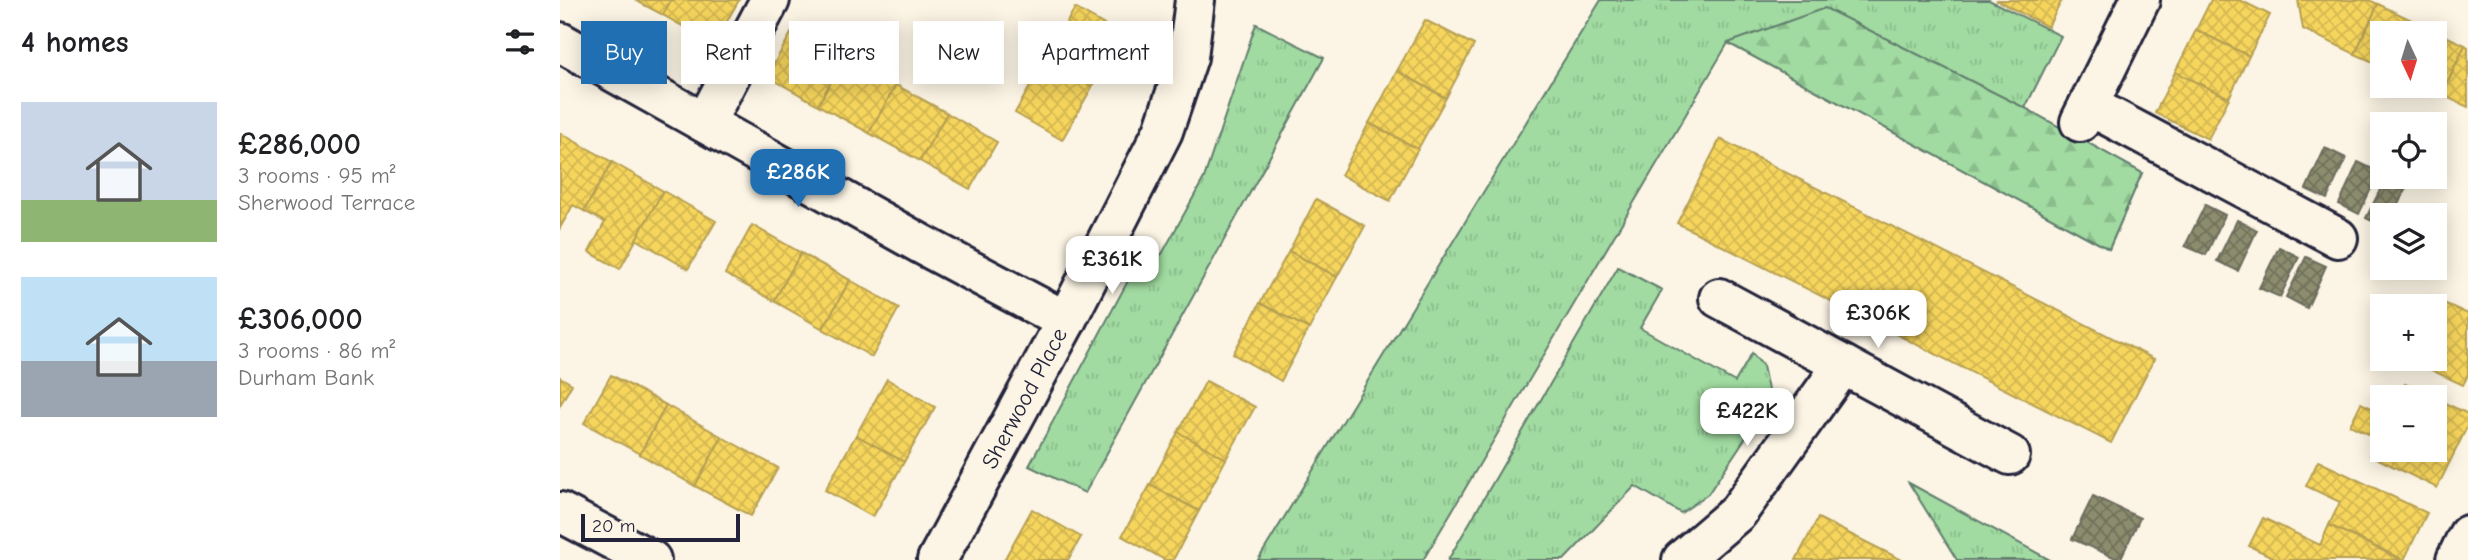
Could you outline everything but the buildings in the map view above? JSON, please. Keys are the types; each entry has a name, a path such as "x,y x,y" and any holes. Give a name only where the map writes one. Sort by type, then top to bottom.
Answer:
{"street":[{"path":"705,123 770,0"},
{"name":"Sherwood Place","path":"937,560 1066,321 1163,131 1188,57 1195,0"},
{"path":"2140,0 2085,114 2338,238"},
{"path":"560,42 921,244 1066,321"},
{"path":"1719,298 2010,455"},
{"path":"1682,560 1738,512 1843,365"},
{"path":"560,512 651,560"},
{"path":"2456,560 2468,536"}],"green space":[{"path":"1601,0 1989,0 2061,36 2025,108 2142,173 2109,249 1728,43 1423,560 1258,560"},
{"path":"1825,8 2025,108 2142,173 2109,249 1728,43"},
{"path":"1256,24 1324,58 1085,493 1029,466 1139,260 1162,254 1204,178"},
{"path":"1618,267 1662,290 1640,328 1735,382 1752,353 1763,366 1768,390 1758,419 1708,494 1681,513 1635,486 1564,560 1448,560"},
{"path":"1909,483 2050,560 1957,560"}]}
